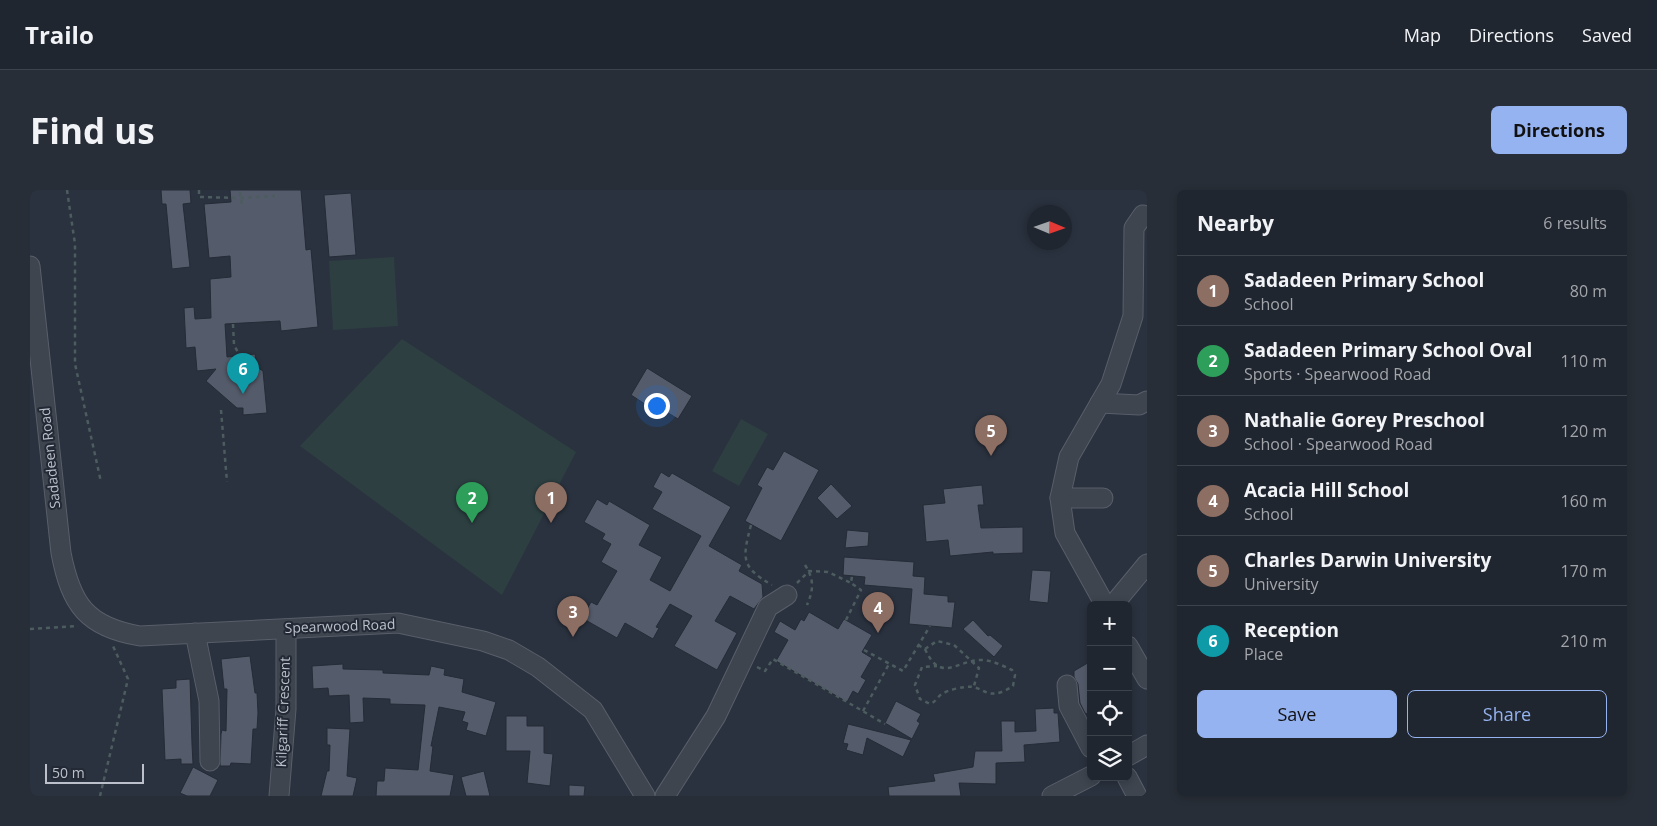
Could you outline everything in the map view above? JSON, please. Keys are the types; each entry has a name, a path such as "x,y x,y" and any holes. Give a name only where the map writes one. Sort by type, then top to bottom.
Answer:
{"street":[{"path":"1103,601 1065,533 1060,498 1069,457 1111,384 1140,316 1134,228 1143,216 1147,216"},
{"name":"Sadadeen Road","path":"30,266 35,372 61,553 67,581 76,602 88,614"},
{"path":"1100,403 1139,404 1147,401"},
{"path":"1060,498 1103,498"},
{"path":"1116,601 1147,564"},
{"path":"665,796 716,716 768,607 788,594"},
{"name":"Spearwood Road","path":"88,614 104,625 120,632 140,636 398,623 483,641 509,650 559,682 593,710 646,796"},
{"name":"Kilgariff Crescent","path":"279,796 286,709 286,628"},
{"path":"195,633 209,700 210,761"},
{"path":"1132,653 1147,679"},
{"path":"1067,685 1069,706 1087,740"},
{"path":"1132,754 1147,745"},
{"path":"1052,796 1087,778"},
{"path":"1129,781 1137,796"}],"path":[{"path":"67,190 75,244 75,364 101,482"},
{"path":"199,190 199,197 241,198 275,196"},
{"path":"240,192 242,206"},
{"path":"233,324 234,346 240,356"},
{"path":"221,410 227,482"},
{"path":"751,525 746,543 748,567 752,574 788,594 809,571"},
{"path":"805,565 813,577 813,590 808,605"},
{"path":"809,571 828,572 861,590 846,620"},
{"path":"851,584 852,576"},
{"path":"30,629 104,625 128,679 100,796"},
{"path":"864,650 903,672 930,626"},
{"path":"925,649 937,641 954,645 979,668 974,686"},
{"path":"918,645 925,649 929,658 937,666"},
{"path":"743,659 766,672 773,659 885,724"},
{"path":"972,661 994,662 1012,670 1015,675 1013,686 996,694 986,694 974,686 946,691 930,704 920,699 916,693 915,685 922,668 937,666 951,669 972,661"},
{"path":"863,711 889,664"}],"shaded area":[{"path":"394,257 398,326 333,330 329,261"},
{"path":"402,339 576,452 502,595 300,446"},
{"path":"741,419 768,434 739,486 712,471"}],"building":[{"path":"161,190 190,190 191,203 183,204 190,267 172,269 166,204 162,204"},
{"path":"230,190 301,190 306,250 311,249 318,327 281,331 280,321 225,324 227,357 255,354 257,367 263,371 267,413 243,415 243,408 237,408 206,381 216,369 197,371 195,347 186,348 184,308 194,307 195,319 211,318 210,279 231,277 230,256 209,258 204,204 231,202"},
{"path":"351,193 356,255 329,257 324,195"},
{"path":"647,368 692,396 678,419 650,402 648,406 631,395"},
{"path":"784,451 819,470 781,541 745,521 762,488 757,485 767,467 773,470"},
{"path":"661,472 669,477 672,473 731,507 709,546 742,565 739,571 762,584 763,597 754,609 730,596 715,621 737,633 717,670 674,646 692,616 670,604 656,627 659,628 653,639 625,623 617,638 582,618 591,602 597,605 617,571 601,562 611,544 602,539 605,534 584,522 597,499 607,505 609,501 650,525 639,545 662,557 650,580 670,591 701,536 652,509 662,492 653,487"},
{"path":"831,484 852,506 837,519 817,498"},
{"path":"982,485 984,505 978,505 981,528 1023,527 1023,553 993,554 993,552 950,556 948,540 926,542 923,505 945,503 943,489"},
{"path":"847,530 869,532 868,546 845,548"},
{"path":"844,557 914,562 913,576 925,577 924,594 948,596 948,602 955,602 952,628 909,624 912,589 864,585 865,577 843,575"},
{"path":"1032,570 1051,571 1048,603 1029,601"},
{"path":"809,612 838,629 844,619 872,635 862,652 872,658 861,677 866,680 858,694 853,691 847,702 776,661 788,640 774,632 780,621 795,630 801,619 804,621"},
{"path":"973,620 988,636 990,635 1003,646 994,657 963,629"},
{"path":"250,656 255,693 257,693 258,713 257,729 253,729 251,764 231,763 230,766 220,766 221,734 222,730 226,731 227,689 224,689 221,659"},
{"path":"1087,663 1087,714 1080,703 1078,684 1074,677 1074,671"},
{"path":"343,664 343,669 383,670 383,673 429,675 431,666 445,669 444,675 464,679 462,692 496,702 486,736 466,730 468,723 462,721 465,712 439,707 431,746 433,746 430,771 454,775 450,796 376,796 377,781 384,781 385,768 418,770 425,705 390,704 390,699 363,698 364,722 350,723 349,695 329,696 328,688 313,689 312,666"},
{"path":"190,679 193,764 181,764 181,759 165,760 162,689 176,688 176,680"},
{"path":"896,701 921,714 917,721 920,723 912,739 885,723"},
{"path":"1054,708 1054,713 1058,713 1060,742 1024,745 1025,762 996,763 996,784 959,783 961,796 889,796 888,787 935,781 933,774 973,767 975,751 1002,751 1001,721 1015,721 1015,732 1036,731 1035,709"},
{"path":"506,716 527,716 527,726 544,726 544,753 553,754 550,786 527,783 530,751 506,751"},
{"path":"848,724 911,740 903,757 867,738 863,755 846,750 848,744 843,743"},
{"path":"327,728 350,729 347,776 357,778 353,796 321,796 327,771 329,771 330,745 327,745"},
{"path":"193,767 218,780 210,796 187,796 180,793"},
{"path":"484,771 490,796 466,796 461,777"},
{"path":"569,785 585,786 584,796 569,796"}],"place":[{"name":"Reception","path":"243,394"},
{"name":"Charles Darwin University","path":"991,456"},
{"name":"Sadadeen Primary School Oval","path":"472,523"},
{"name":"Sadadeen Primary School","path":"551,523"},
{"name":"Acacia Hill School","path":"878,633"},
{"name":"Nathalie Gorey Preschool","path":"573,637"}]}
